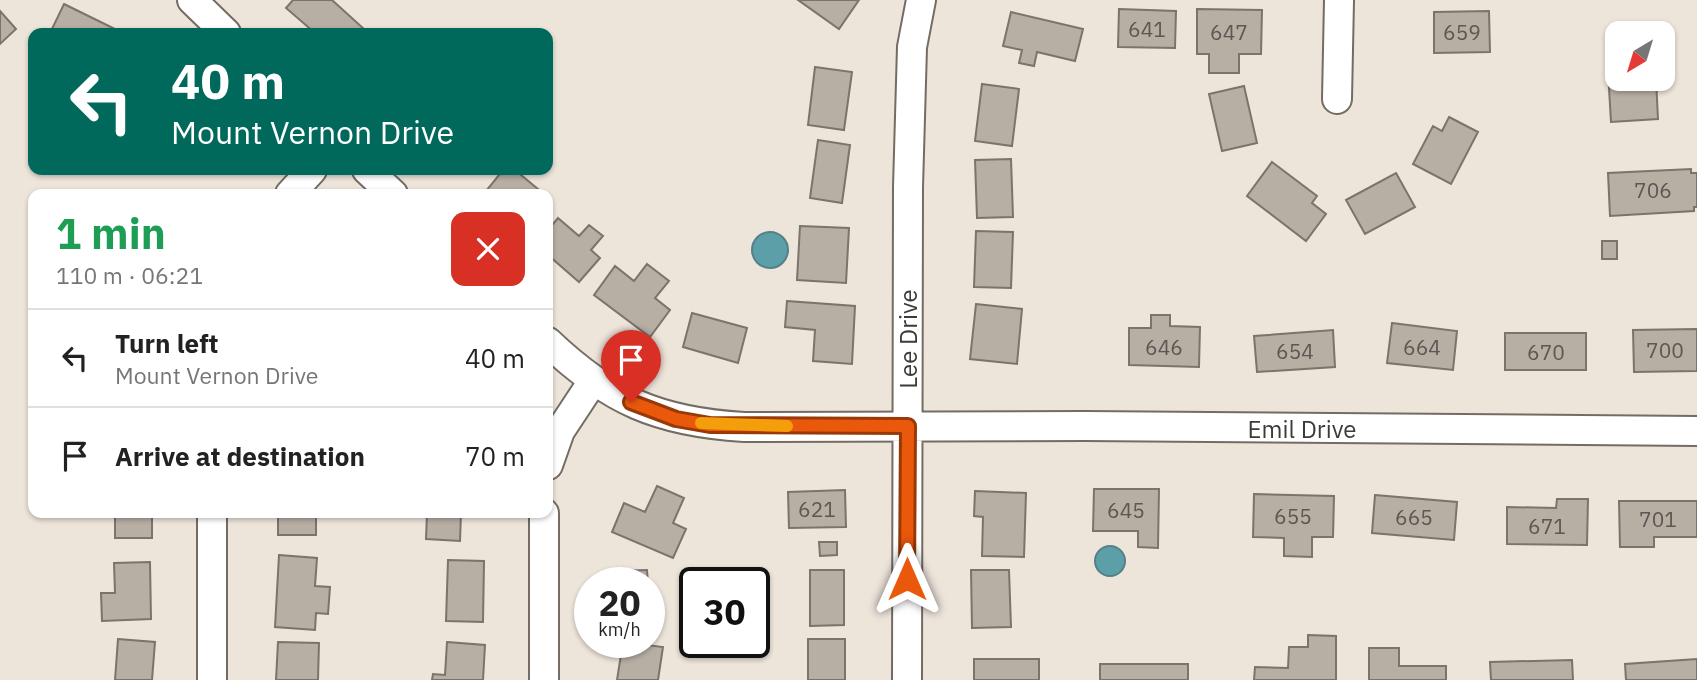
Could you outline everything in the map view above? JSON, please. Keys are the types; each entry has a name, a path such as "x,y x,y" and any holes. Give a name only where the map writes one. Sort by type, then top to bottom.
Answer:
{"street":[{"path":"192,0 221,28"},
{"name":"Lee Drive","path":"907,680 908,187 912,47 921,0"},
{"path":"1337,99 1339,0"},
{"path":"295,189 307,175"},
{"path":"372,175 388,189"},
{"name":"Emil Drive","path":"553,346 593,381 644,409 676,419 710,425 1697,431"},
{"path":"553,451 560,431 593,381"},
{"path":"212,518 212,680"},
{"path":"544,518 544,680"}],"water":[{"path":"770,232 783,237 788,250 783,263 770,268 757,263 752,250 757,237"},
{"path":"1110,546 1116,547 1124,555 1124,567 1116,575 1110,576 1104,575 1096,567 1095,561 1096,555 1104,547"}],"building":[{"path":"293,0 332,0 363,28 309,28 286,8"},
{"path":"798,0 859,0 839,29"},
{"path":"64,4 113,28 52,28"},
{"path":"1119,9 1176,11 1175,48 1118,47"},
{"path":"1197,9 1262,10 1261,54 1239,54 1239,73 1209,73 1209,54 1197,54"},
{"path":"0,11 16,29 0,44"},
{"path":"1489,11 1490,52 1434,53 1434,12"},
{"path":"1011,12 1083,29 1075,61 1037,52 1034,66 1019,63 1022,50 1003,46"},
{"path":"815,67 852,72 844,130 808,125"},
{"path":"982,84 1019,89 1012,146 975,141"},
{"path":"1244,86 1257,143 1222,151 1209,94"},
{"path":"1609,91 1657,91 1658,119 1611,122"},
{"path":"1449,117 1478,132 1451,184 1413,164 1433,126 1442,131"},
{"path":"818,140 850,145 842,203 810,198"},
{"path":"1011,159 1013,217 977,218 975,160"},
{"path":"1272,162 1317,196 1312,203 1326,214 1306,241 1247,196"},
{"path":"1691,169 1691,173 1697,173 1697,207 1694,207 1694,211 1610,216 1608,173"},
{"path":"1396,173 1415,207 1365,234 1346,200"},
{"path":"499,175 521,175 538,189 488,189"},
{"path":"558,218 579,236 589,225 603,236 591,250 600,258 579,282 553,259 553,224"},
{"path":"800,226 849,228 846,283 797,280"},
{"path":"976,231 1013,232 1011,288 974,287"},
{"path":"1602,241 1617,241 1617,259 1602,259"},
{"path":"647,264 669,281 655,298 670,310 650,337 594,295 615,266 634,281"},
{"path":"787,301 855,306 852,364 813,361 815,330 785,327"},
{"path":"976,304 1022,309 1017,364 970,359"},
{"path":"692,313 747,328 738,363 683,347"},
{"path":"1151,315 1170,315 1170,326 1200,327 1199,367 1129,365 1129,328 1151,328"},
{"path":"1392,323 1457,331 1453,370 1387,363"},
{"path":"1697,329 1697,371 1634,372 1633,330"},
{"path":"1333,330 1335,367 1257,372 1254,336"},
{"path":"1505,333 1586,333 1586,370 1505,370"},
{"path":"657,486 684,498 673,523 686,529 673,558 612,532 624,503 645,512"},
{"path":"1094,489 1159,489 1158,548 1138,547 1138,531 1093,531"},
{"path":"845,490 846,527 789,528 788,492"},
{"path":"975,491 1026,493 1024,557 982,556 983,517 974,516"},
{"path":"1254,494 1334,496 1333,537 1312,537 1312,557 1284,556 1284,538 1253,537"},
{"path":"1375,495 1457,502 1454,540 1372,533"},
{"path":"1557,499 1588,499 1587,545 1507,544 1507,507 1556,508"},
{"path":"1619,501 1697,501 1697,537 1654,537 1654,547 1620,547"},
{"path":"115,518 152,518 152,538 115,538"},
{"path":"278,518 316,518 316,535 278,535"},
{"path":"427,518 461,518 460,541 426,539"},
{"path":"819,542 837,542 837,555 820,556"},
{"path":"279,555 317,558 315,586 330,587 328,614 316,613 315,630 275,627"},
{"path":"448,560 484,561 483,622 446,621"},
{"path":"150,562 151,619 102,621 101,593 115,593 114,563"},
{"path":"810,570 844,570 844,625 810,626"},
{"path":"971,570 1009,570 1011,627 972,628"},
{"path":"1308,635 1336,636 1336,680 1254,680 1255,667 1288,668 1289,647 1308,647"},
{"path":"118,639 155,642 152,680 115,680"},
{"path":"808,639 845,639 845,680 808,680"},
{"path":"278,642 319,643 318,680 276,680"},
{"path":"447,642 485,645 483,680 432,680 433,674 445,675"},
{"path":"1369,648 1399,648 1399,666 1446,666 1446,680 1369,680"},
{"path":"620,658 661,658 658,680 617,680"},
{"path":"974,659 1039,659 1039,680 974,680"},
{"path":"1697,659 1697,680 1626,680 1625,664"},
{"path":"1572,660 1573,680 1491,680 1490,662"},
{"path":"1100,664 1188,664 1188,680 1100,680"}],"slow traffic":[{"path":"701,423 787,426"}],"route":[{"path":"631,402 676,419 710,425 908,426 907,579"}]}
